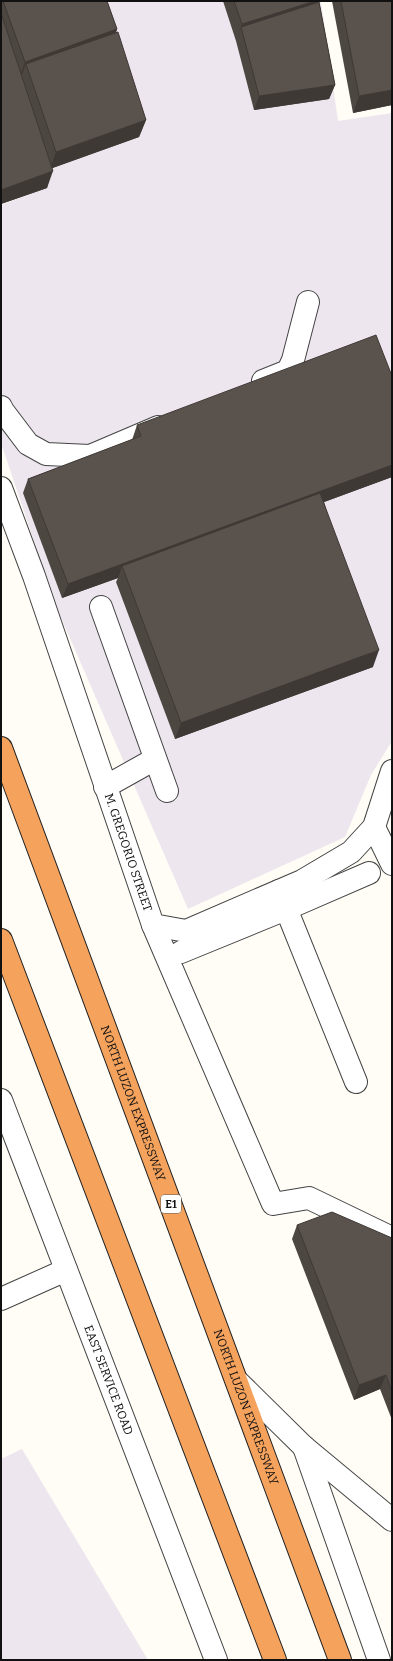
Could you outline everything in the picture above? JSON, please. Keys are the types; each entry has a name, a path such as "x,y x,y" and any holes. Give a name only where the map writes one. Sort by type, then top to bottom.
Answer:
{"highway":[{"name":"NORTH LUZON EXPRESSWAY","path":"1,748 340,1660"},
{"path":"1,940 275,1660"}],"street":[{"path":"244,390 288,371 293,360 308,302"},
{"path":"1,407 2,411 28,444 46,454 90,456 178,418"},
{"name":"M. GREGORIO STREET","path":"1,488 34,576 153,925 186,931 282,900 302,881 351,852 374,827 392,771"},
{"path":"101,607 167,792"},
{"path":"105,787 155,759"},
{"path":"374,827 392,864"},
{"path":"181,952 282,900 369,873"},
{"path":"282,900 356,1082"},
{"path":"153,925 273,1204 309,1198 392,1238"},
{"name":"EAST SERVICE ROAD","path":"1,1100 216,1660"},
{"path":"1,1299 66,1270"},
{"path":"237,1381 304,1447 392,1520"},
{"path":"304,1447 379,1660"}],"shaded area":[{"path":"1,1 321,1 338,121 392,113 392,741 371,775 345,837 188,909 55,604 1,443 1,205 46,188"},
{"path":"22,1449 148,1660 1,1660 1,1459"}],"building":[{"path":"3,1 107,1 117,29 25,62"},
{"path":"234,1 315,1 242,24"},
{"path":"341,1 392,1 392,90 359,96"},
{"path":"319,2 335,85 259,96 241,27"},
{"path":"1,13 53,171 1,190"},
{"path":"118,32 146,120 56,152 26,64"},
{"path":"376,335 392,376 392,465 68,584 28,479 141,436 137,425"},
{"path":"320,493 379,650 181,723 122,566"},
{"path":"332,1212 392,1238 392,1392 386,1375 359,1385 297,1225"}]}
